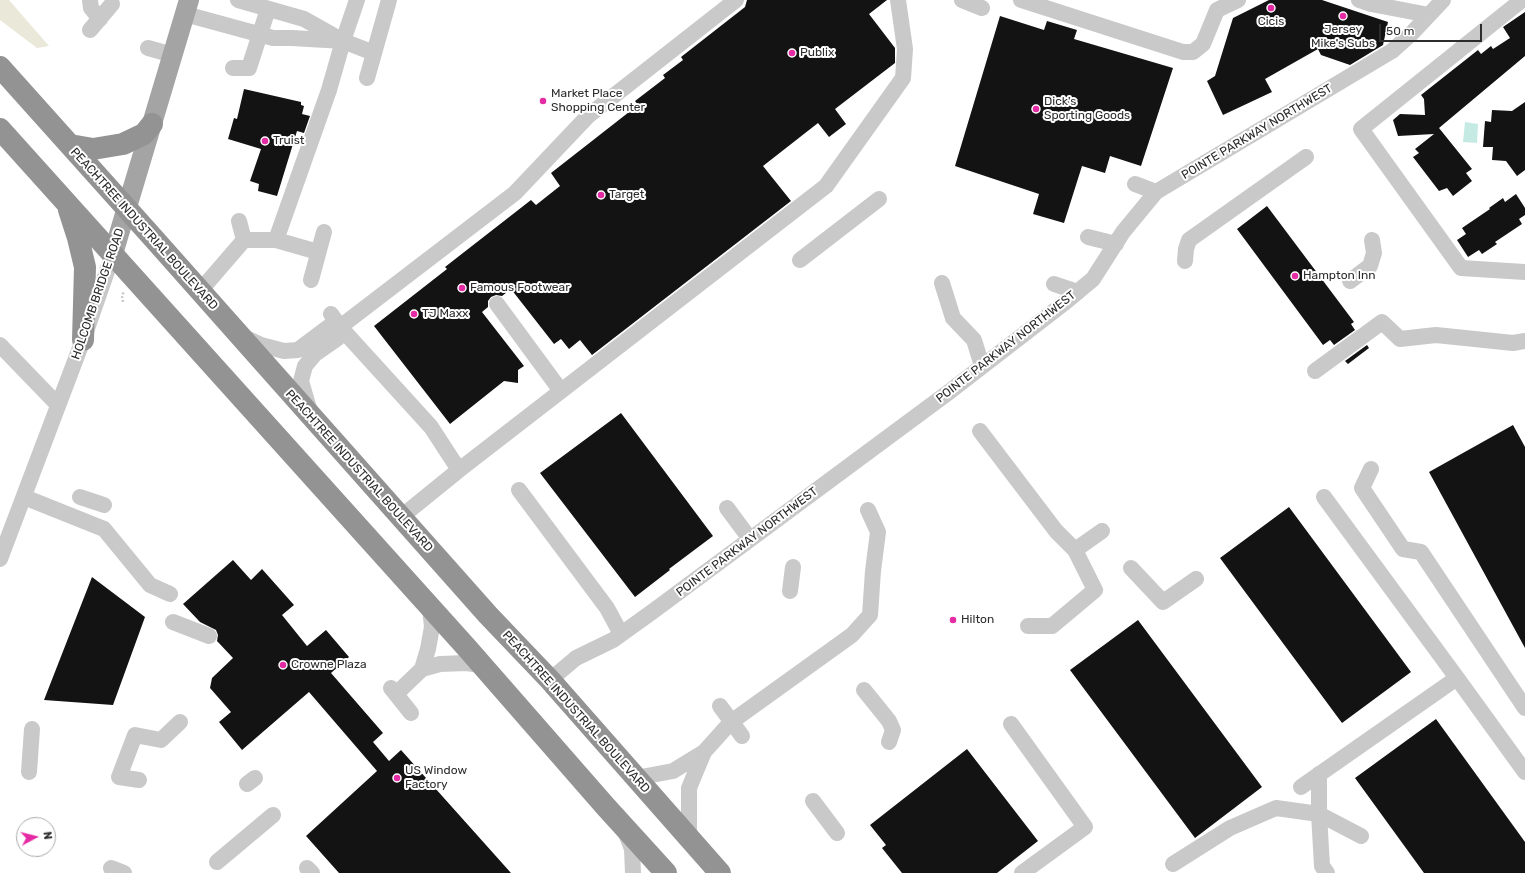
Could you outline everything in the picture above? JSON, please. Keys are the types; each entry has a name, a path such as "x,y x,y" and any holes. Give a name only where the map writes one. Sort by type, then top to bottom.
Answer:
{"highway":[{"name":"PEACHTREE INDUSTRIAL BOULEVARD","path":"0,67 488,615 550,680 720,873"},
{"path":"70,145 93,149 123,144 144,134 152,124"},
{"path":"0,129 666,873"},
{"path":"66,201 78,238 85,267 83,340"}],"main road":[{"name":"HOLCOMB BRIDGE ROAD","path":"113,254 187,7"}],"street":[{"path":"90,0 95,24 112,4"},
{"path":"238,0 304,19 343,41 374,53"},
{"path":"367,78 389,0"},
{"path":"240,336 261,345 284,351 298,350 336,320 515,193 588,116 736,0"},
{"path":"401,517 459,470 826,186 903,78 905,49 898,0"},
{"path":"962,0 982,6"},
{"path":"1022,0 1183,52 1193,52 1203,44 1217,10 1238,0"},
{"path":"1360,0 1371,4 1429,15"},
{"name":"POINTE PARKWAY NORTHWEST","path":"550,680 576,658 613,640 982,366 1093,280 1123,232 1156,192 1392,50 1412,33 1443,0"},
{"path":"1522,0 1361,128 1461,268 1525,272"},
{"path":"276,240 329,90 343,41 357,1"},
{"path":"187,7 260,35 272,38 343,41"},
{"path":"233,68 249,68 268,9"},
{"path":"148,48 173,55"},
{"path":"1185,261 1186,249 1189,240 1306,157"},
{"path":"1135,184 1156,192"},
{"path":"800,260 880,199"},
{"path":"239,221 244,240"},
{"path":"311,280 324,232"},
{"path":"1088,237 1116,244"},
{"path":"200,291 244,240 276,240 318,252"},
{"path":"1350,281 1370,266 1374,253 1372,240"},
{"name":"HOLCOMB BRIDGE ROAD","path":"0,559 83,340 113,254"},
{"path":"942,284 953,318 974,340 982,366"},
{"path":"1054,284 1078,292"},
{"path":"497,304 561,391"},
{"path":"311,416 302,381 305,366 315,354 338,338 336,320"},
{"path":"336,320 431,427 459,470"},
{"path":"1315,371 1382,322 1400,339 1436,335 1513,343 1525,341"},
{"path":"0,345 58,405"},
{"path":"980,431 1056,531 1075,550 1095,590 1052,626 1028,626"},
{"path":"1371,469 1362,488 1403,549 1421,552 1525,708"},
{"path":"520,490 607,608 621,634"},
{"path":"24,497 104,529 150,585 170,594"},
{"path":"80,497 104,505"},
{"path":"1324,497 1525,772"},
{"path":"727,508 750,539"},
{"path":"636,778 673,772 704,752 731,722 852,635 870,615 873,571 878,532 868,510"},
{"path":"1075,550 1102,531"},
{"path":"790,591 793,567"},
{"path":"1131,568 1163,602 1196,579"},
{"path":"422,669 428,649 432,627 430,608"},
{"path":"173,622 209,636"},
{"path":"412,713 393,691 422,669 440,664 466,663 481,665"},
{"path":"1300,786 1457,678"},
{"path":"864,690 889,721 893,730 890,742"},
{"path":"720,706 742,736"},
{"path":"139,780 119,777 135,735 161,740 180,722"},
{"path":"1011,724 1085,827 1022,873"},
{"path":"29,772 32,729"},
{"path":"689,838 689,788 704,752"},
{"path":"1319,774 1319,814 1322,866 1327,873"},
{"path":"813,801 837,833"},
{"path":"1173,864 1230,828 1276,808 1319,814 1361,836"},
{"path":"217,862 272,816"},
{"path":"622,824 632,849 634,873"}],"path":[{"path":"120,294 123,302"}],"shaded area":[{"path":"0,0 9,0 49,46 37,48 0,20"},
{"path":"1465,122 1478,124 1477,143 1463,142"}],"building":[{"path":"747,0 887,0 869,14 895,48 895,63 835,109 846,124 829,137 818,123 763,166 791,201 592,355 580,340 569,349 561,339 554,344 511,289 502,296 496,295 491,297 488,301 488,307 482,312 524,366 518,370 518,383 504,381 450,424 374,326 447,269 445,267 531,200 536,205 560,186 551,173 638,105 635,101 665,78 663,75 683,60 681,57 745,7"},
{"path":"1269,0 1322,0 1388,22 1383,45 1350,65 1321,55 1318,49 1265,79 1272,92 1223,115 1207,81 1215,76 1233,18"},
{"path":"1525,12 1525,56 1439,128 1472,169 1466,173 1472,181 1453,196 1447,188 1439,191 1413,157 1419,153 1415,149 1434,134 1398,136 1393,120 1400,114 1425,115 1424,99 1421,95 1478,50 1481,54 1491,46 1493,49 1510,38 1503,27"},
{"name":"Dick's Sporting Goods","path":"1000,16 1044,30 1047,21 1077,30 1074,39 1173,68 1141,166 1110,156 1105,173 1082,166 1064,223 1033,214 1039,194 955,166"},
{"name":"Truist","path":"244,89 301,102 301,105 304,106 302,114 310,116 304,133 297,131 277,196 258,191 259,184 250,181 261,149 228,139 234,118 237,119"},
{"path":"1525,102 1525,170 1517,176 1506,161 1492,160 1493,147 1483,147 1485,121 1491,122 1492,110 1512,111"},
{"path":"1516,194 1525,208 1525,215 1519,219 1522,224 1495,242 1497,244 1482,254 1479,250 1468,257 1457,240 1466,234 1462,228 1490,209 1489,208 1503,198 1505,202"},
{"name":"Hampton Inn","path":"1267,206 1354,322 1351,324 1355,330 1334,345 1330,340 1323,345 1237,229"},
{"path":"1367,345 1369,348 1348,364 1345,361"},
{"path":"621,413 713,536 635,597 540,473"},
{"path":"1513,425 1525,447 1525,648 1429,472"},
{"path":"1289,507 1411,672 1342,723 1220,558"},
{"path":"233,560 251,580 262,569 294,605 282,615 307,646 326,630 349,657 331,673 383,733 373,742 389,761 401,750 511,873 339,873 306,836 377,771 309,692 242,750 219,722 231,712 210,688 212,678 233,658 217,641 218,635 216,630 200,622 183,604"},
{"path":"92,577 145,617 113,705 44,700"},
{"path":"1138,620 1262,787 1195,838 1070,670"},
{"path":"1436,719 1525,842 1525,873 1424,873 1355,778"},
{"path":"967,749 1038,841 997,873 902,873 882,848 886,845 870,825"}],"place":[{"name":"Cicis","path":"1271,8"},
{"name":"Jersey Mike's Subs","path":"1343,16"},
{"name":"Publix","path":"792,53"},
{"name":"Market Place Shopping Center","path":"543,101"},
{"name":"Dick's Sporting Goods","path":"1036,109"},
{"name":"Truist","path":"265,141"},
{"name":"Target","path":"601,195"},
{"name":"Hampton Inn","path":"1295,276"},
{"name":"Famous Footwear","path":"462,288"},
{"name":"TJ Maxx","path":"414,314"},
{"name":"Hilton","path":"953,620"},
{"name":"Crowne Plaza","path":"283,665"},
{"name":"US Window Factory","path":"397,778"}]}
